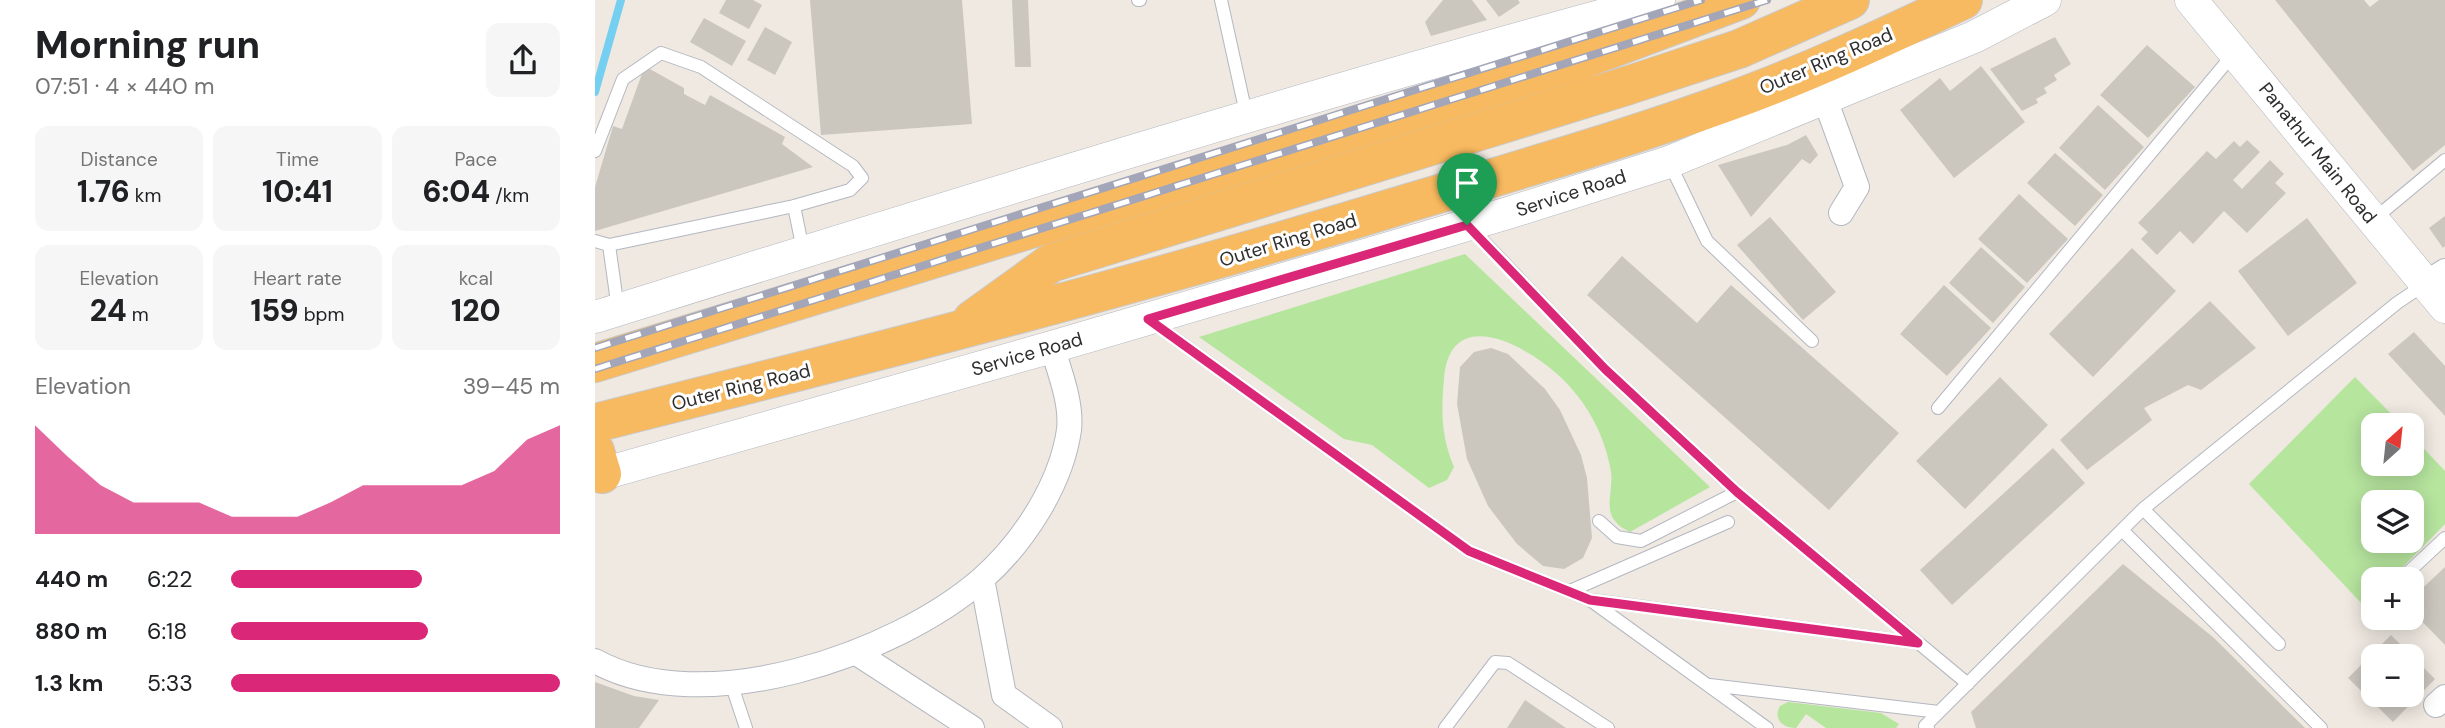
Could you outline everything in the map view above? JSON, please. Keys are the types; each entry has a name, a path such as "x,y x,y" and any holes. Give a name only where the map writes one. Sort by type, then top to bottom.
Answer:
{"highway":[{"path":"595,363 1584,59 1741,0"},
{"path":"953,334 1051,263 1636,83 1739,49 1850,0"},
{"name":"Outer Ring Road","path":"595,423 953,334 1184,271 1726,103 1880,39 1963,0"}],"street":[{"path":"606,313 804,253 976,196 1247,118 1426,62 1659,0"},
{"name":"Service Road","path":"597,467 1052,347 1467,225 1669,162 1974,37 2045,0"},
{"name":"Panathur Main Road","path":"2191,0 2373,220 2438,287"},
{"path":"1825,99 1857,187 1841,212"},
{"path":"595,661 641,677 683,685 731,683 785,674 855,652 922,622 982,579 1012,547 1033,518 1063,457 1069,428 1066,392 1052,347"},
{"path":"982,579 1004,695 1050,728"},
{"path":"855,652 972,728"}],"lane":[{"path":"1221,0 1247,118"},
{"path":"1938,408 2235,52"},
{"path":"595,151 623,79 661,53 701,67 853,166 862,177 850,190 794,206 609,244 595,241"},
{"path":"2373,220 2445,160"},
{"path":"1669,162 1707,241 1812,341"},
{"path":"794,206 804,253"},
{"path":"1467,225 1605,369 1737,492 1968,684"},
{"path":"606,313 609,244"},
{"path":"1928,728 1926,726 1939,712 2143,509 2397,303 2438,287"},
{"path":"1148,319 1469,551 1590,600 1767,728"},
{"path":"1599,520 1617,537 1641,541 1737,492"},
{"path":"2143,509 2279,644"},
{"path":"1570,591 1728,522"},
{"path":"2122,530 2321,728"},
{"path":"2414,567 2445,538"},
{"path":"1590,600 1918,643"},
{"path":"1445,728 1495,662 1508,663 1608,728"},
{"path":"731,683 746,728"},
{"path":"1708,684 1939,712"}],"green space":[{"path":"1465,254 1710,487 1630,532 1621,527 1614,520 1610,509 1611,472 1608,456 1588,410 1555,372 1528,353 1496,339 1481,336 1468,338 1456,345 1448,359 1442,413 1444,434 1454,467 1447,480 1429,488 1372,445 1344,439 1199,337"},
{"path":"2355,377 2390,413 2361,413 2361,476 2424,476 2424,449 2445,471 2445,524 2424,545 2424,490 2361,490 2361,553 2417,553 2403,567 2361,567 2361,603 2249,484"},
{"path":"1788,702 1881,713 1899,724 1896,728 1826,728 1806,714 1796,728 1791,728 1778,719 1780,706"}],"building":[{"path":"726,0 753,0 762,5 749,29 719,13"},
{"path":"810,0 962,0 972,124 821,135"},
{"path":"1012,0 1028,0 1031,67 1015,67"},
{"path":"1443,0 1472,0 1487,20 1431,36 1425,22"},
{"path":"1486,0 1518,0 1520,3 1499,17"},
{"path":"2275,0 2364,0 2370,7 2379,0 2445,0 2445,145 2413,171"},
{"path":"704,18 746,41 732,66 690,42"},
{"path":"765,27 792,42 775,75 747,60"},
{"path":"2055,37 2071,64 2054,75 2057,80 2044,88 2047,93 2036,99 2038,103 2022,111 1990,69"},
{"path":"2147,45 2195,87 2148,138 2100,95"},
{"path":"1981,66 2025,122 1954,178 1900,110 1940,78 1950,91"},
{"path":"648,68 684,88 684,94 705,105 710,95 785,137 782,144 813,167 595,231 595,187 613,126 622,129 643,71"},
{"path":"2098,105 2144,147 2105,190 2059,148"},
{"path":"1806,135 1818,155 1810,164 1802,159 1751,217 1718,165 1787,145"},
{"path":"2247,140 2260,152 2233,180 2242,189 2270,160 2284,174 2275,183 2286,193 2247,233 2224,211 2193,244 2180,231 2157,255 2141,239 2148,232 2138,223 2207,151 2216,159 2234,141 2240,147"},
{"path":"2055,153 2103,195 2075,226 2027,183"},
{"path":"2019,194 2068,239 2027,283 1978,239"},
{"path":"2445,216 2445,246 2443,248 2429,228"},
{"path":"1770,217 1836,292 1803,320 1737,245"},
{"path":"2307,218 2357,283 2288,336 2238,271"},
{"path":"1981,247 2025,287 1993,323 1949,283"},
{"path":"2132,248 2176,291 2093,377 2049,334"},
{"path":"1622,256 1697,323 1731,285 1899,433 1829,510 1587,295"},
{"path":"1944,285 1991,328 1947,376 1900,334"},
{"path":"2210,301 2256,348 2201,390 2188,385 2144,408 2152,420 2087,470 2060,440"},
{"path":"2414,332 2445,366 2445,416 2388,354"},
{"path":"1491,348 1508,354 1545,389 1560,410 1581,455 1587,478 1592,538 1583,558 1564,569 1543,566 1517,544 1488,506 1467,459 1457,404 1460,367 1474,352"},
{"path":"2000,377 2048,425 1965,509 1916,461"},
{"path":"2053,448 2085,483 1952,605 1920,570"},
{"path":"2123,564 2214,638 2305,728 1976,728 1971,712"},
{"path":"2445,567 2445,645 2424,623 2424,587"},
{"path":"2391,635 2400,644 2382,644"},
{"path":"2361,665 2361,691 2348,678"},
{"path":"2424,668 2435,679 2424,690"},
{"path":"595,682 634,696 659,700 639,728 595,728"},
{"path":"1525,700 1566,728 1507,728"},
{"path":"2378,707 2408,707 2393,722"}],"waterway":[{"path":"595,92 621,0"}],"railway":[{"path":"595,348 1701,0"},
{"path":"595,369 1767,0"}],"route":[{"path":"1467,225 1605,369 1737,492 1918,643 1590,600 1469,551 1148,319 1467,225"}]}
